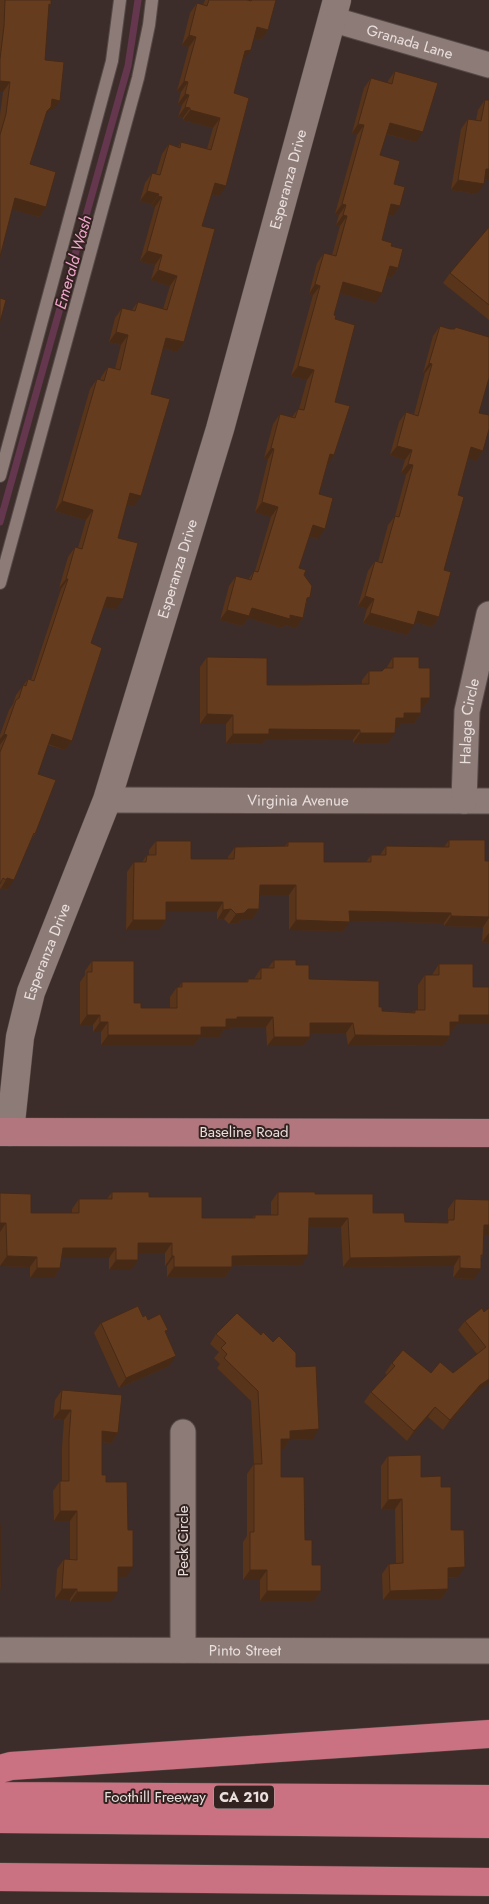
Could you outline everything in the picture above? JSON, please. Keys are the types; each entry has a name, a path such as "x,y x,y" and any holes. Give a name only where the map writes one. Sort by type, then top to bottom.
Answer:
{"highway":[{"path":"0,1769 11,1766 489,1734"},
{"name":"Foothill Freeway","path":"0,1796 489,1799"},
{"path":"0,1819 489,1824"},
{"path":"0,1877 489,1882"}],"main road":[{"name":"Esperanza Drive","path":"5,1132 20,1037 31,992 107,800 220,430 334,9"},
{"name":"Baseline Road","path":"5,1132 489,1133"}],"street":[{"name":"Granada Lane","path":"334,9 489,65"},
{"name":"Halaga Circle","path":"464,801 467,711 489,614"},
{"name":"Virginia Avenue","path":"107,800 489,801"},
{"name":"Peck Circle","path":"183,1432 183,1650"},
{"name":"Pinto Street","path":"0,1650 489,1651"}],"lane":[{"path":"0,476 112,61 120,0"},
{"path":"0,583 138,78 150,25 152,0"}],"building":[{"path":"5,0 51,0 51,5 49,4 45,60 64,62 60,101 52,99 51,107 47,111 30,164 56,172 46,207 15,198 0,257 0,135 6,114 10,82 0,81"},
{"path":"209,0 276,0 268,30 257,27 251,50 245,51 234,93 249,98 226,186 215,183 202,226 215,229 184,342 166,338 151,394 170,399 141,496 130,493 118,538 138,543 123,599 107,597 91,643 102,648 72,741 52,734 38,774 56,780 35,834 14,880 3,878 0,884 0,752 7,735 4,734 23,685 26,686 28,679 34,681 68,579 66,579 75,547 82,549 93,510 62,501 97,379 104,381 108,367 120,370 128,335 116,332 122,308 135,311 138,302 167,310 177,276 158,270 162,255 147,251 162,197 158,196 159,194 147,191 152,173 160,175 169,144 180,148 181,142 211,150 220,118 185,107 189,95 185,94 188,82 184,81 196,37 189,35 197,3 207,6"},
{"path":"395,71 438,83 423,132 390,123 380,155 400,161 394,184 405,187 400,206 391,204 382,240 392,243 391,246 403,249 398,268 390,266 382,293 343,282 334,315 336,316 335,319 355,325 335,402 350,406 334,455 330,454 319,494 333,498 325,529 313,525 299,568 306,570 304,575 312,586 310,597 307,598 303,618 290,615 290,619 252,608 249,616 227,610 236,576 251,580 254,571 258,572 278,507 262,502 274,449 271,448 280,414 295,418 298,409 304,410 314,370 298,366 320,286 315,284 324,253 336,256 347,216 343,215 346,205 342,204 364,125 358,124 371,78 392,84"},
{"path":"485,100 489,100 489,169 486,169 484,184 458,180 468,119 481,121"},
{"path":"489,227 489,305 450,273"},
{"path":"0,298 6,300 0,322"},
{"path":"440,326 450,329 455,329 455,327 489,337 489,378 479,413 489,415 489,429 483,451 471,447 458,495 464,497 444,570 451,572 439,617 418,611 414,625 370,613 374,599 365,596 375,561 382,563 395,516 399,517 413,465 408,464 412,450 397,446 406,412 418,416 432,364 429,363"},
{"path":"207,657 267,658 267,685 304,685 369,684 369,671 382,671 385,668 393,668 393,657 419,657 419,668 430,668 430,698 421,698 421,713 404,713 404,718 396,718 395,733 360,733 360,730 269,729 269,734 233,734 233,715 207,714"},
{"path":"449,840 485,840 485,861 489,861 489,917 451,916 451,913 349,911 350,922 296,920 296,885 260,885 259,909 248,909 244,913 236,914 231,909 223,910 223,902 166,902 166,920 133,920 134,862 146,862 147,855 156,855 156,841 191,841 191,859 234,859 235,847 288,846 288,842 324,842 324,862 371,862 371,855 386,855 386,846 449,847"},
{"path":"274,960 296,960 296,965 309,965 309,979 379,981 379,1007 382,1007 382,1011 415,1013 415,1010 425,1010 425,975 439,975 439,964 473,964 473,987 489,987 489,1015 459,1015 459,1022 450,1022 450,1036 355,1035 353,1023 310,1023 310,1037 274,1037 273,1017 237,1017 237,1019 226,1019 226,1027 201,1027 201,1035 108,1035 108,1022 100,1022 100,1015 87,1015 87,972 92,972 92,961 134,961 134,1003 141,1003 141,1008 177,1008 177,987 182,987 182,982 248,982 248,979 261,979 261,968 274,968"},
{"path":"112,1192 149,1192 149,1197 202,1197 202,1218 255,1218 255,1215 278,1215 278,1192 373,1194 373,1213 404,1213 405,1222 448,1223 448,1220 454,1220 455,1199 489,1200 489,1225 484,1225 481,1269 460,1268 460,1256 350,1258 348,1218 309,1218 308,1255 232,1256 232,1267 174,1267 172,1243 138,1243 138,1260 116,1260 116,1248 63,1248 60,1268 37,1268 37,1257 7,1256 6,1223 0,1223 0,1193 31,1194 31,1213 79,1213 79,1199 112,1199"},
{"path":"138,1306 143,1317 146,1315 148,1320 160,1314 168,1330 165,1331 176,1356 126,1378 101,1323"},
{"path":"482,1308 484,1312 489,1308 489,1379 480,1385 450,1420 435,1407 414,1431 371,1392 395,1366 392,1363 403,1350 431,1373 440,1362 453,1373 486,1347 465,1321"},
{"path":"237,1313 261,1335 263,1332 273,1342 279,1336 296,1353 296,1367 316,1366 319,1429 290,1431 290,1439 281,1439 281,1477 304,1477 305,1540 312,1540 312,1565 321,1565 321,1591 267,1591 267,1570 250,1570 250,1532 254,1532 254,1464 262,1464 258,1391 224,1358 227,1354 221,1348 226,1343 216,1334"},
{"path":"62,1390 122,1395 118,1433 102,1431 102,1475 106,1475 106,1482 127,1482 128,1530 133,1530 133,1567 118,1567 118,1592 77,1592 77,1589 62,1589 64,1559 77,1560 77,1511 60,1511 60,1481 69,1481 71,1410 60,1410"},
{"path":"421,1455 421,1477 441,1476 441,1487 451,1487 451,1530 464,1530 465,1567 448,1568 448,1589 390,1591 389,1564 403,1563 402,1499 388,1500 388,1456"},
{"path":"0,1524 1,1589 0,1589"}],"waterway":[{"name":"Emerald Wash","path":"0,522 128,66 138,0"}]}
